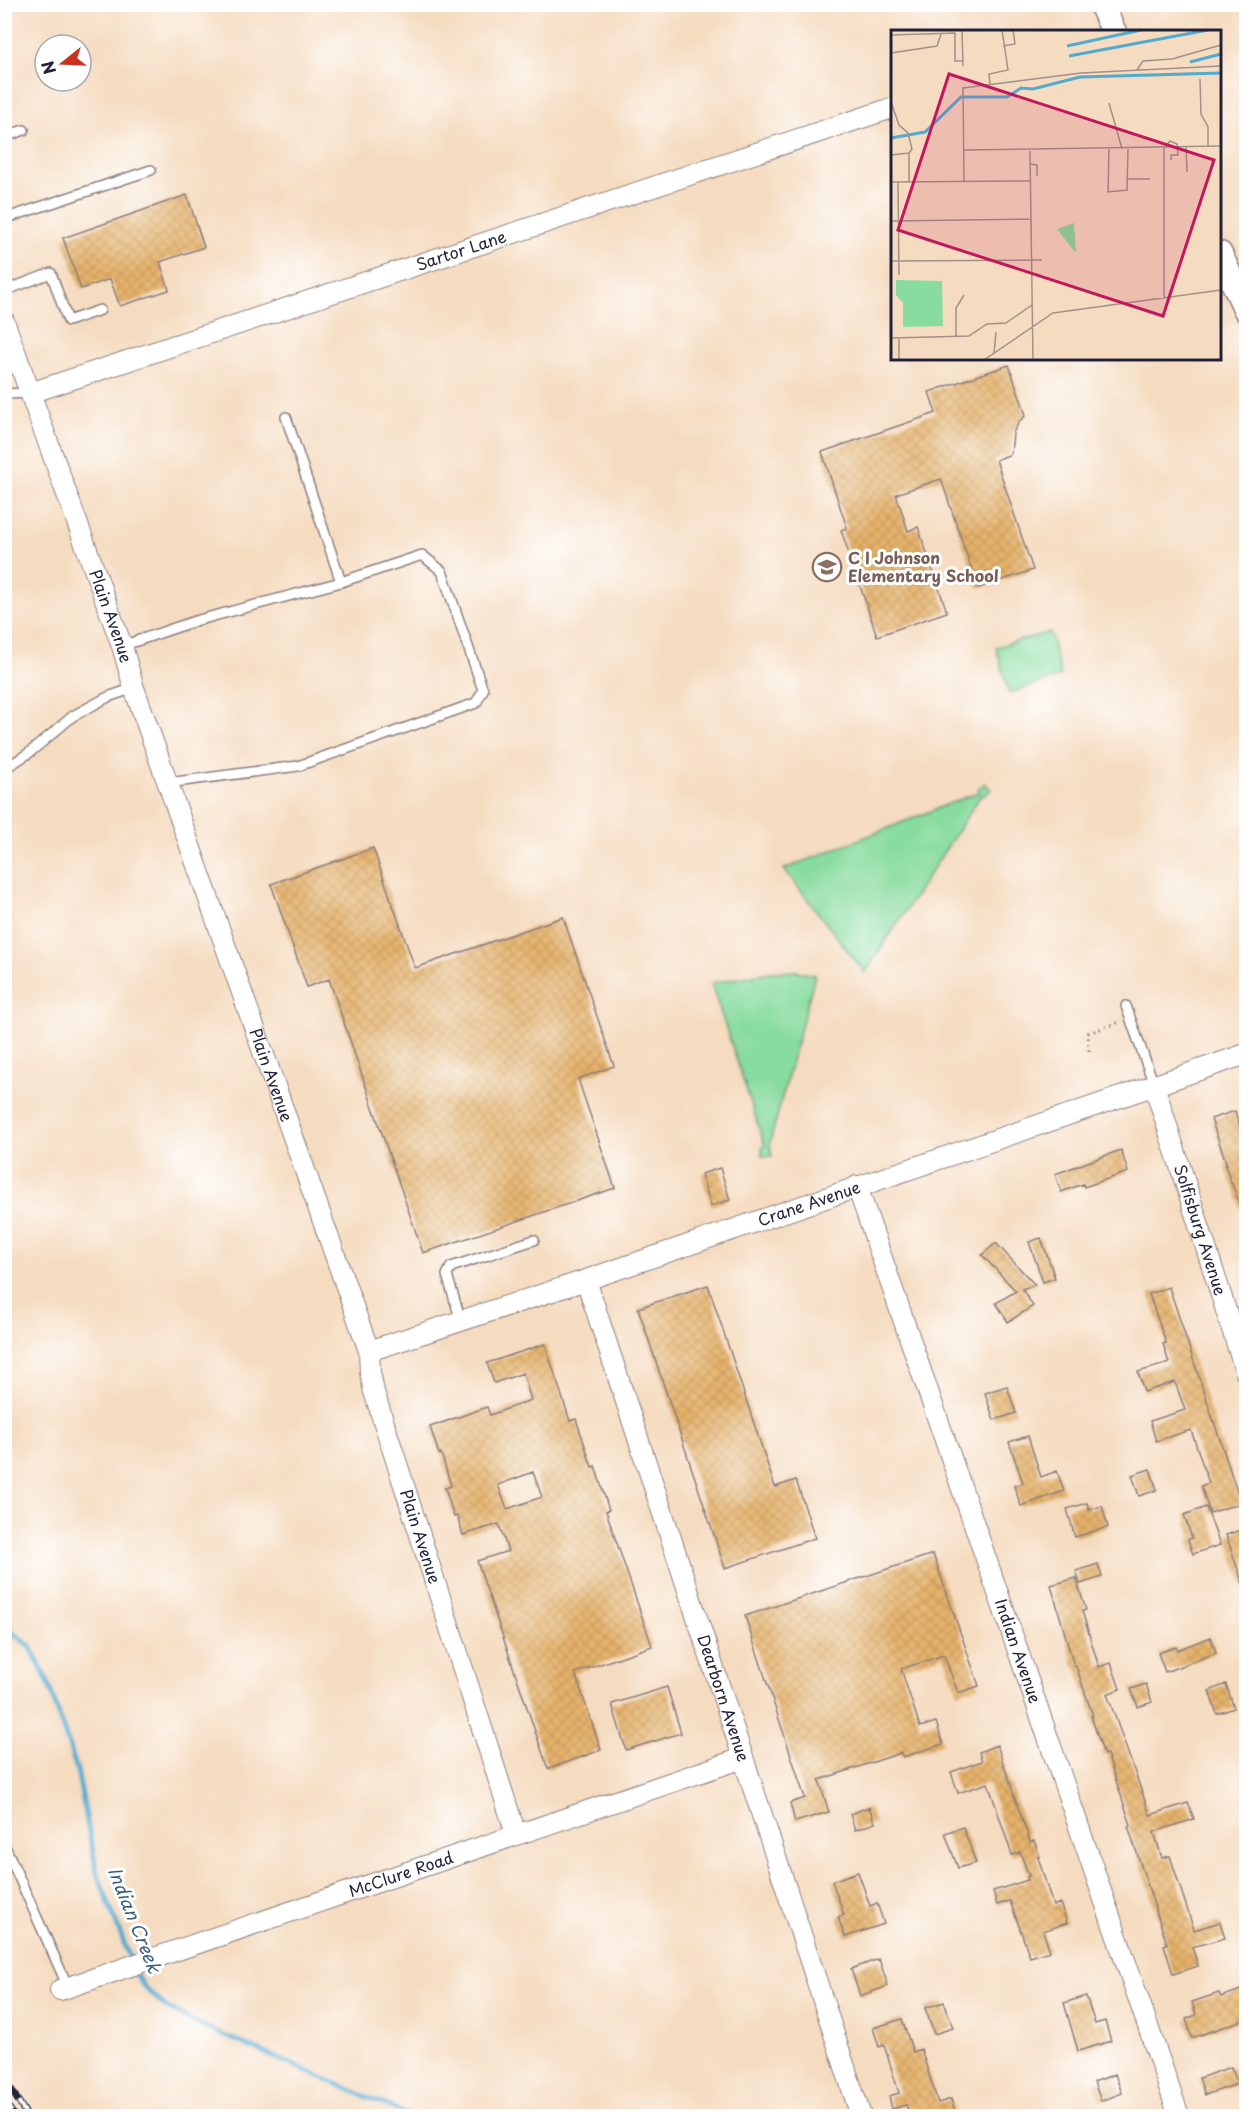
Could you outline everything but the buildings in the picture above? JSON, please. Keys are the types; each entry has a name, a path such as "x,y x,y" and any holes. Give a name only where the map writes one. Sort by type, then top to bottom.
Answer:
{"street":[{"path":"1101,4 1113,30"},
{"name":"Sartor Lane","path":"30,393 891,108"},
{"path":"1221,256 1246,310"},
{"name":"Plain Avenue","path":"4,321 122,646 134,688 369,1351 374,1392 516,1834"},
{"name":"Crane Avenue","path":"369,1351 586,1280 1246,1054"},
{"name":"Solfisburg Avenue","path":"1154,1085 1246,1373"},
{"name":"Indian Avenue","path":"858,1186 1179,2116"},
{"name":"Dearborn Avenue","path":"586,1280 861,2116"},
{"name":"McClure Road","path":"64,1989 143,1960 743,1758"}],"lane":[{"path":"4,137 24,130"},
{"path":"4,219 151,170"},
{"path":"4,291 51,273 68,321 100,310"},
{"path":"4,394 30,393"},
{"path":"286,417 341,582"},
{"path":"122,646 195,621 341,582 422,555 442,571 483,690 476,702 298,766 168,783"},
{"path":"4,770 29,753 73,716 108,697 134,688"},
{"path":"1126,1006 1154,1085"},
{"path":"461,1320 447,1275 451,1267 534,1240"},
{"path":"4,1844 64,1989"}],"path":[{"path":"1089,1051 1088,1033 1122,1022"}],"green space":[{"path":"1050,632 1061,676 1009,693 996,647"},
{"path":"985,783 991,790 981,795 865,973 784,869 979,792 978,789"},
{"path":"797,971 815,975 769,1146 772,1156 762,1156 762,1147 765,1146 711,983 770,972"}],"waterway":[{"name":"Indian Creek","path":"4,1626 30,1646 48,1682 77,1770 97,1873 131,1961"},
{"name":"Indian Creek","path":"134,1969 145,1988 166,2007 202,2026 411,2116"}],"railway":[{"path":"4,2077 27,2116"},
{"path":"4,2100 14,2116"}],"place":[{"name":"C I Johnson Elementary School","path":"827,567"}]}
